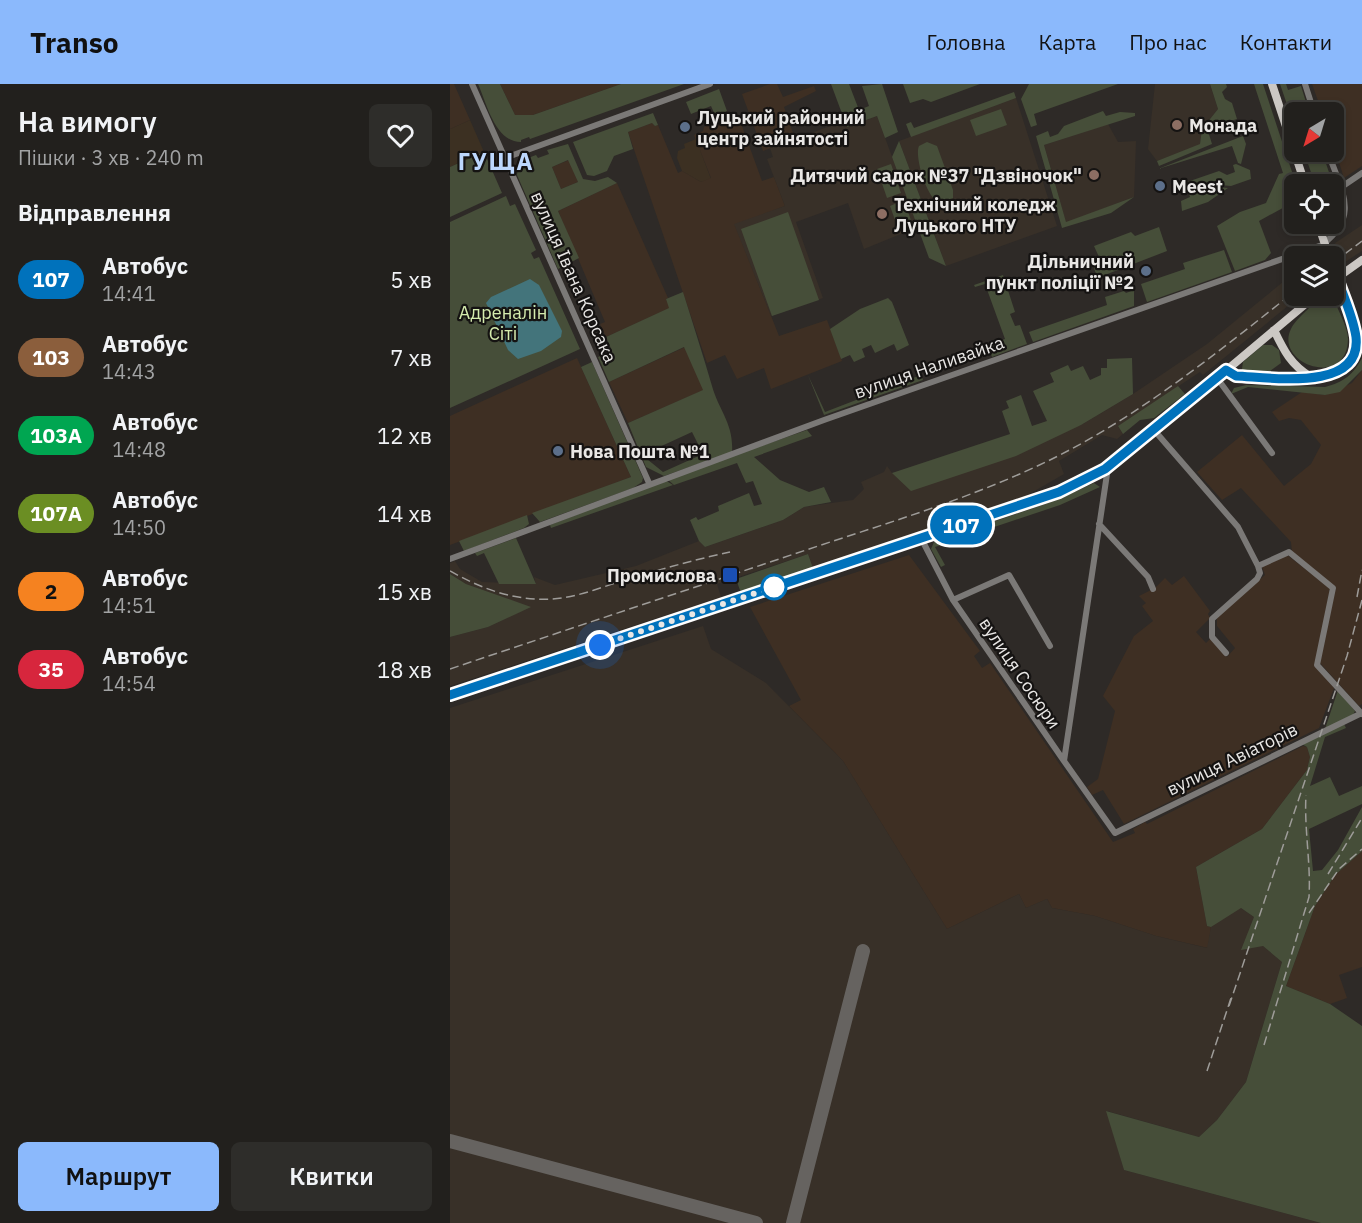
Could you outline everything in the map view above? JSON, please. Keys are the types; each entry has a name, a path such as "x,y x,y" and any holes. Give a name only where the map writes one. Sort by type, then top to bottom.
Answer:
{"main road":[{"path":"1272,84 1301,174"},
{"path":"1344,273 1362,260"},
{"path":"1226,370 1236,376 1312,378 1334,375 1352,357 1356,349 1356,336 1344,301"},
{"path":"450,695 1059,492 1105,469 1303,306"},
{"path":"1274,330 1288,358 1296,368 1312,378"}],"street":[{"name":"вулиця Івана Корсака","path":"472,84 649,483"},
{"path":"505,158 710,84"},
{"path":"1305,84 1311,102"},
{"path":"1344,185 1362,173"},
{"name":"вулиця Наливайка","path":"1344,201 1344,219"},
{"name":"вулиця Наливайка","path":"450,560 649,483 1322,245 1336,234"},
{"path":"1216,378 1272,453"},
{"path":"1154,430 1238,527 1258,566 1260,573 1257,579 1212,618 1212,637 1226,653"},
{"path":"1064,761 1107,474 1105,469"},
{"path":"1099,524 1148,577 1153,589"},
{"name":"вулиця Сосюри","path":"921,538 953,600 1115,833"},
{"path":"1258,566 1288,552 1333,588 1317,665 1362,713"},
{"path":"953,600 1008,575 1050,646"},
{"name":"вулиця Авіаторів","path":"1115,833 1362,713"}],"shaded area":[{"path":"450,84 454,84 470,120 450,129"},
{"path":"500,84 621,84 533,115 515,115"},
{"path":"770,84 777,84 783,97 814,86 816,91 784,107 795,139 763,151 742,94"},
{"name":"Монада","path":"1155,84 1210,84 1218,109 1202,129 1200,145 1157,161 1148,149"},
{"path":"1312,84 1362,84 1362,166 1344,178 1339,162 1344,162 1344,102 1318,102"},
{"path":"1016,98 1057,226 946,266 899,141"},
{"path":"734,116 735,120 739,118 762,181 774,177 785,206 735,225 779,336 827,320 842,361 771,389 764,368 737,379 725,355 707,363 628,132 652,123 655,126 658,125 678,173 682,171 701,182 711,178 694,135 703,131 704,127"},
{"name":"Технічний коледж Луцького НТУ","path":"877,116 918,227 864,249 848,203 796,222 823,298 771,316 734,224 785,206 767,159 773,157 770,148 844,121 847,127"},
{"path":"470,120 484,152 450,167 450,129"},
{"name":"Дитячий садок №37 \"Дзвіночок\"","path":"1108,124 1118,142 1136,141 1134,197 1066,223 1044,145"},
{"path":"696,139 711,179 701,182 682,171 677,158 678,151 685,148 684,144"},
{"path":"569,160 578,182 561,189 552,167"},
{"path":"617,183 668,298 666,299 670,308 606,337 600,324 605,322 558,211"},
{"path":"1362,225 1362,251 1344,263 1344,246 1336,246 1335,243"},
{"path":"1284,281 1284,306 1288,306 1203,375 1200,372 1118,426 1123,434 1117,439 1102,435 1059,461 1064,474 1026,496 813,568 808,554 717,584 721,597 450,686 450,637 488,627 529,607 466,584 450,574 450,563 455,561 460,569 482,582 536,584 534,577 555,585 636,566 699,541 705,547 783,520 804,507 853,500 864,489 861,482 884,472 887,466 892,473 1081,425 1133,394 1207,344"},
{"path":"685,347 704,390 628,423 609,382"},
{"name":"Нова Пошта №1","path":"577,358 631,477 450,545 450,416"},
{"path":"1362,370 1362,704 1359,706 1320,663 1336,587 1292,552 1291,542 1241,488 1222,500 1197,472 1242,435 1284,486 1311,464 1321,445 1301,420 1289,418 1279,421 1272,412 1302,392 1325,395 1352,383"},
{"path":"909,555 980,651 974,656 982,668 990,663 1113,842 1135,833 1133,829 1145,822 1147,824 1303,746 1307,747 1310,757 1307,770 1262,829 1196,867 1207,926 1211,927 1208,948 1156,936 1095,916 1052,908 1047,899 1026,908 1019,894 947,929 843,761 789,706 801,700 750,607"},
{"path":"1287,555 1330,588 1315,665 1334,688 1319,728 1124,824 1103,790 1092,795 1087,787 1098,779 1115,711 1103,696 1134,636 1153,621 1142,606 1146,603 1139,596 1155,588 1165,578 1172,585 1184,576 1210,611 1208,614 1210,618 1196,632 1206,643 1211,638 1227,657 1235,648 1217,626 1217,618 1265,575 1262,567"},
{"path":"703,626 711,649 766,683 843,761 947,929 1019,894 1026,908 1047,899 1052,908 1095,916 1156,936 1207,948 1211,927 1236,909 1241,908 1254,917 1263,946 1282,962 1246,1082 1217,1120 1199,1137 1107,1111 1124,1170 1321,1223 450,1223 450,708"},
{"path":"1362,851 1362,967 1339,975 1347,998 1330,1004 1286,986 1315,906 1335,875"}],"green space":[{"path":"478,84 500,84 515,115 533,115 621,84 684,84 530,139 529,137 521,142 512,140 498,129"},
{"path":"831,84 849,84 859,110 869,106 862,86 882,84 898,132 885,138 877,116 847,127"},
{"path":"903,84 980,84 931,102 923,99 910,103"},
{"path":"1029,84 1118,84 1034,114 1037,125 1031,127 1021,99"},
{"path":"1210,84 1226,84 1227,87 1222,92 1225,99 1232,103 1237,119 1207,128 1212,144 1159,166 1157,161 1200,144 1202,129 1218,109"},
{"path":"1254,84 1263,84 1284,148 1284,162 1289,162 1293,174 1284,174 1284,207 1259,221 1271,253 1265,260 1235,271 1217,226 1240,212 1266,203 1279,174 1283,173"},
{"path":"1280,84 1286,84 1288,90 1301,86 1306,102 1286,102"},
{"path":"719,89 727,111 715,115 711,106 691,114 686,102"},
{"path":"1014,92 1016,98 911,137 906,124 911,122 914,128"},
{"path":"1001,109 1007,125 976,136 970,120"},
{"path":"1103,111 1106,116 1120,112 1135,113 1135,116 1044,145 1066,222 1134,197 1111,213 1062,228 1036,136 1048,131 1050,137 1058,134 1064,126"},
{"path":"653,113 658,125 655,126 652,123 628,132 633,149 614,156 607,171 594,176 587,175 573,142"},
{"path":"1243,136 1246,144 1241,164 1238,163 1232,146 1158,169"},
{"path":"899,141 946,266 929,258 892,157"},
{"path":"927,142 937,146 953,190 953,198 946,204 938,203 932,196 922,174 918,152 919,146"},
{"path":"568,144 583,179 595,181 608,177 617,183 558,211 579,258 558,269 517,175 523,162 536,155 538,158 549,154 547,150","holes":["568,160 578,182 561,189 552,167"]},
{"path":"484,152 502,193 450,217 450,167"},
{"path":"1307,162 1325,162 1330,174 1312,174"},
{"path":"891,164 901,193 887,198 877,169"},
{"path":"1236,164 1250,170 1251,179 1231,186 1187,182 1219,171 1227,175 1235,172 1233,165"},
{"path":"1182,184 1228,188 1208,202 1182,211 1181,201 1190,197 1187,188 1180,190"},
{"name":"Адреналін Сіті","path":"506,196 510,206 515,204 536,250 531,253 534,259 539,257 580,349 450,408 450,222"},
{"path":"904,200 913,226 899,231 890,206"},
{"path":"788,212 819,300 772,316 741,229"},
{"path":"1159,227 1167,251 1097,278 1092,261 1099,257 1094,246 1131,232 1135,236"},
{"path":"1224,250 1232,272 1147,302 1141,284 1185,269 1183,263"},
{"path":"1003,275 1015,312 1010,314 1015,326 1020,325 1027,344 992,357 988,345 1005,339 985,284 975,287 974,285"},
{"path":"1134,290 1134,306 1033,342 1029,332 1107,305 1105,297"},
{"path":"683,292 715,395 731,433 732,452 664,476 646,467 628,423 703,390 684,347 609,382 598,357 612,351 606,337 669,308 666,299","holes":["692,432 703,454 663,472 642,455"]},
{"path":"888,298 892,302 909,345 897,351 894,344 875,353 871,345 862,349 865,357 854,362 850,355 841,359 830,329 860,309"},
{"path":"1337,306 1348,339 1344,356 1334,365 1321,367 1308,364 1296,357 1289,346 1290,332 1309,308"},
{"path":"1263,345 1272,345 1279,350 1281,363 1270,371 1245,372 1242,369 1243,362"},
{"path":"1132,358 1133,394 1081,425 1016,456 911,491 892,473 1010,434 1002,411 1009,408 1006,401 1021,395 1032,426 1047,421 1033,391 1054,382 1050,373 1068,365 1071,371 1083,366 1090,380 1101,375 1101,368 1107,368 1107,359"},
{"path":"1362,358 1362,370 1340,392 1325,395 1248,387 1231,394 1234,388 1246,385 1325,387 1347,377"},
{"path":"592,362 643,478 642,482 633,488 540,522 532,513 631,477 581,367"},
{"path":"808,375 825,412 921,375 923,380 824,415"},
{"path":"1178,386 1185,394 1154,418 1140,420 1123,434 1118,426"},
{"path":"807,430 812,436 754,457 780,480 809,492 824,487 831,502 804,507 783,520 705,547 699,541 690,520 696,517 698,520 719,511 718,506 749,493 754,506 762,504 753,481 746,483 737,463 674,485 667,479"},
{"path":"665,480 673,485 551,528 550,525"},
{"path":"1094,483 1100,487 1060,505 935,547 945,565 941,567 931,549 934,542 1057,500"},
{"path":"527,515 529,524 524,528 464,551 459,541"},
{"path":"516,538 536,584 499,584 484,553 477,556 475,553"},
{"path":"808,554 813,568 741,593 736,579"},
{"path":"450,574 466,584 531,607 488,627 450,637"},
{"path":"1338,690 1355,711 1353,715 1325,729"},
{"path":"1344,724 1346,728 1325,737 1310,786 1330,777 1339,796 1362,786 1362,804 1309,829 1313,871 1322,870 1338,850 1362,807 1362,851 1335,875 1315,906 1286,986 1330,1004 1362,1026 1362,1223 1321,1223 1124,1170 1106,1111 1199,1137 1217,1120 1246,1082 1282,962 1263,946 1241,950 1254,917 1241,908 1211,927 1207,926 1196,867 1262,829 1307,770 1310,757 1307,747 1302,744"}],"water":[{"path":"530,279 539,285 562,331 561,337 541,351 518,359 508,350 486,303 491,297"}],"taxiway":[{"path":"793,1223 863,951"},
{"path":"450,1141 756,1223"}],"railway":[{"path":"1344,254 1362,241"},
{"path":"450,669 932,508 1026,471 1088,440 1119,421 1208,359 1284,300"},
{"path":"450,571 499,593 524,598 551,599 578,595 662,569 730,552"},
{"path":"1357,597 1362,570"},
{"path":"1229,1006 1347,656 1362,600"},
{"path":"1264,1045 1309,897 1306,795"},
{"path":"1328,874 1362,818"},
{"path":"1309,913 1339,869 1362,849"},
{"path":"1207,1071 1231,998"}],"bus line":[{"name":"107","path":"450,695 1059,492 1105,469 1226,370 1236,376 1312,378 1334,375 1352,357 1356,349 1356,336 1344,300"}],"place":[{"name":"Монада","path":"1177,125"},
{"name":"Луцький районний центр зайнятості","path":"685,127"},
{"name":"Дитячий садок №37 \"Дзвіночок\"","path":"1094,175"},
{"name":"Meest","path":"1160,186"},
{"name":"Технічний коледж Луцького НТУ","path":"882,214"},
{"name":"Дільничний пункт поліції №2","path":"1146,271"},
{"name":"Нова Пошта №1","path":"558,451"},
{"name":"Промислова","path":"730,575"}],"district":[{"name":"ГУЩА","path":"496,161"}],"route":[{"path":"600,645 774,587"}]}
